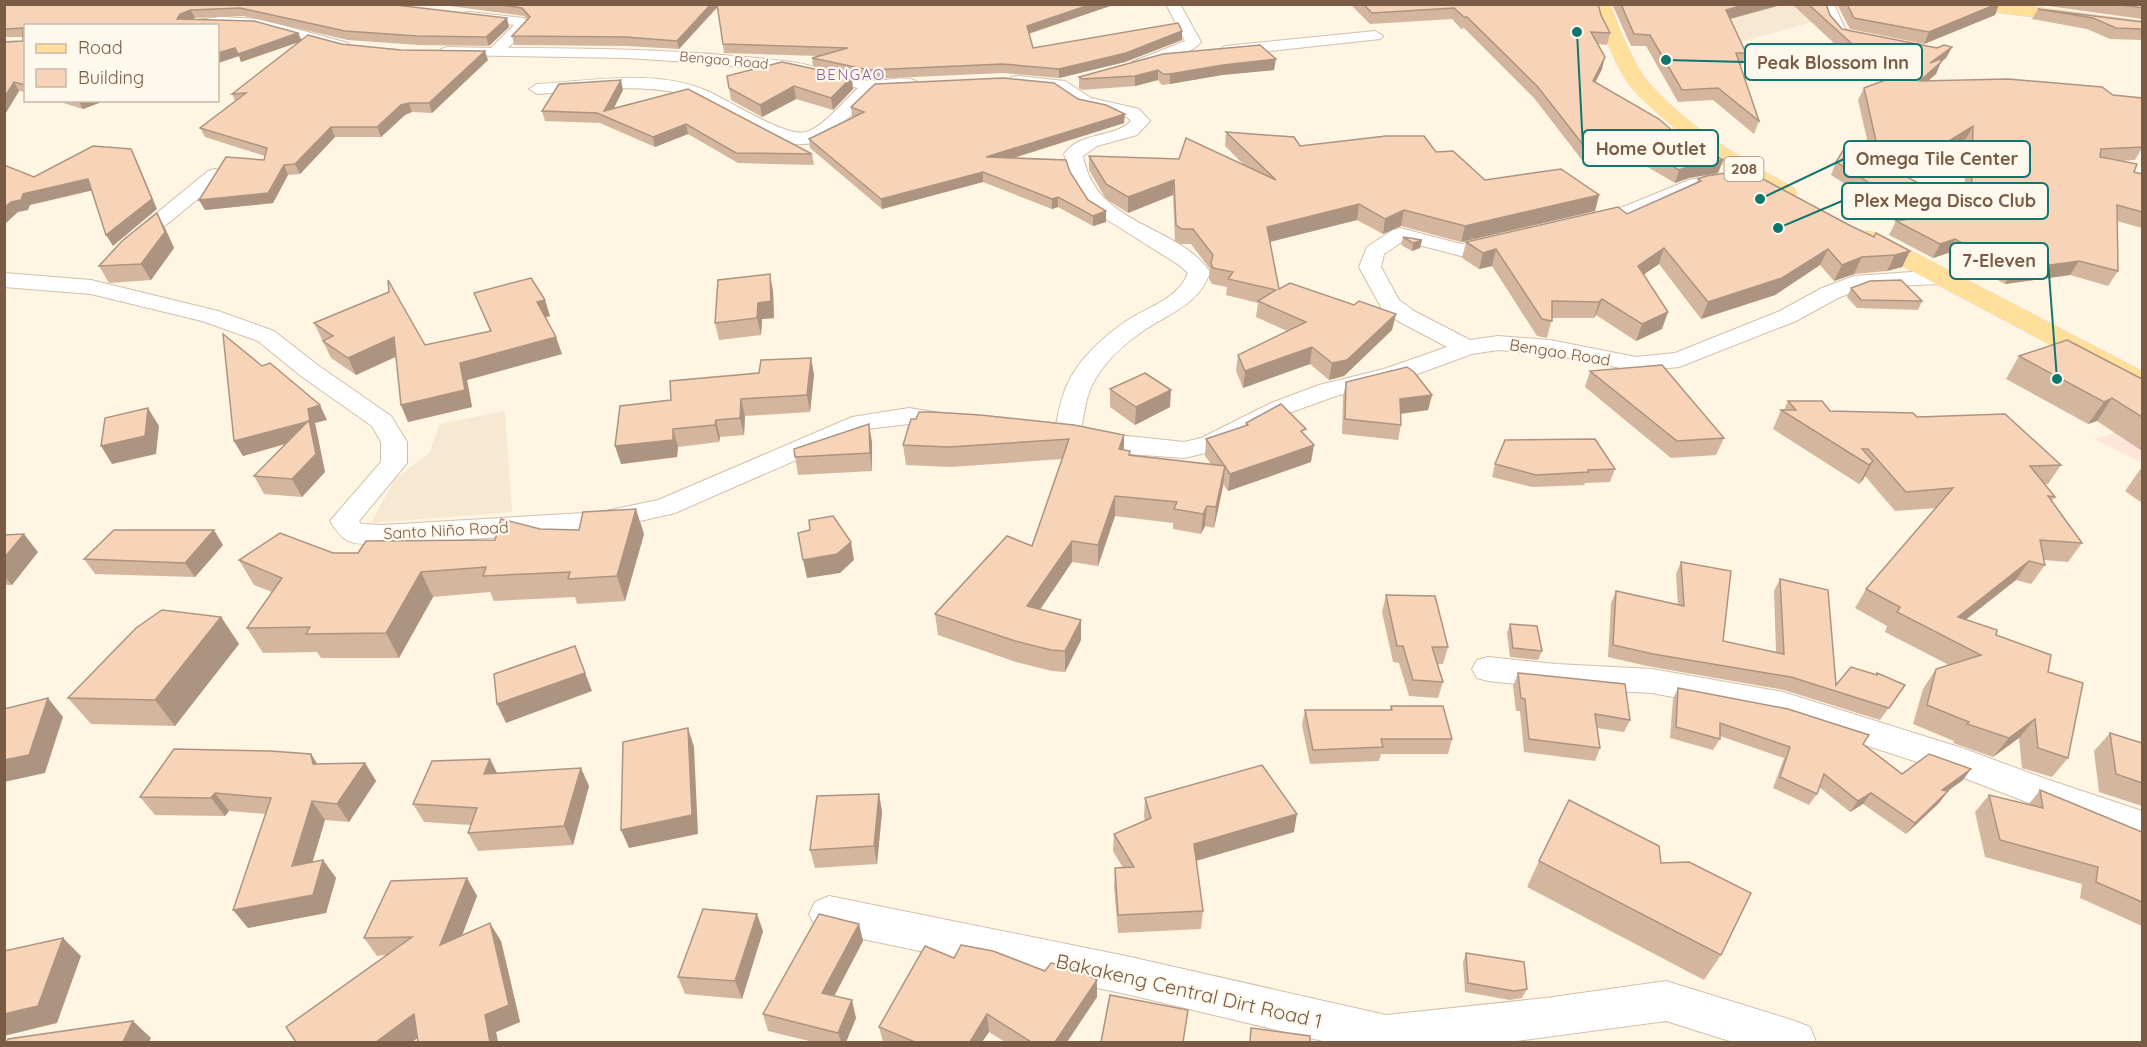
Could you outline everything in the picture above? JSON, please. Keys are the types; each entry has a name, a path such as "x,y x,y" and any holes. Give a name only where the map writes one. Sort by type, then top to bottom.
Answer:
{"main road":[{"name":"208","path":"1601,4 1609,26 1639,84 1690,132 1755,176 1804,203"},
{"path":"1969,4 2142,26"},
{"path":"1853,230 2142,382"}],"street":[{"path":"259,23 268,4"},
{"path":"1123,69 1163,57 1188,47 1192,42 1173,4"},
{"path":"1827,4 1839,33 1872,42"},
{"path":"456,14 519,21 522,25 495,52"},
{"path":"202,24 220,21 259,23 327,43 356,48"},
{"path":"1163,57 1375,36"},
{"name":"Bengao Road","path":"425,52 627,53 766,63 870,86 932,83"},
{"name":"Bengao Road","path":"1003,80 1059,85 1081,80"},
{"path":"537,89 664,84 710,97 733,111 793,139 807,138 820,133 870,86"},
{"name":"Bengao Road","path":"1059,85 1085,102 1133,113 1141,122 1131,131 1091,142 1074,154 1074,163 1089,195 1097,205 1187,260 1199,272 1196,283 1180,300 1129,331 1112,345 1082,380 1055,433 1129,446 1184,450 1210,444 1280,408 1328,390 1392,375 1467,348 1498,343 1524,343 1636,364 1679,360 1788,316 1830,293 1862,281 1941,277"},
{"path":"104,272 215,175"},
{"path":"1564,227 1630,210 1696,184 1755,176"},
{"path":"1467,348 1406,316 1390,304 1370,267 1374,251 1400,234 1461,250 1521,237"},
{"name":"Santo Niño Road","path":"4,280 104,272 210,316 266,336 310,371 382,421 394,442 394,463 344,521 352,533 382,535 601,521 665,507 861,422 909,416 976,424"},
{"path":"1488,669 1556,676 1652,681 1783,705 1962,762 2037,791 2142,826"},
{"name":"Bakakeng Central Dirt Road 1","path":"829,915 1126,975 1386,1036 1546,1018 1666,1001 1795,1042"}],"shaded area":[{"path":"1660,5 1815,5 1816,21 1733,44"},
{"path":"505,411 512,512 371,523 395,479 430,452 439,424"},
{"path":"2142,425 2142,463 2094,439"}],"building":[{"path":"4,4 387,4 507,18 486,37 417,36 345,31 240,8 191,10 180,14 177,19 254,21 298,33 238,54 235,48 219,53 219,24 24,24 24,84 14,82 4,98 4,42 23,41 23,28 4,29"},
{"path":"496,4 711,4 677,41 625,37 512,36 530,17 522,8"},
{"path":"717,4 1092,4 1027,26 1033,48 1178,23 1182,31 1126,53 1059,69 1003,64 869,70 812,58 848,48 723,44"},
{"path":"1363,4 1598,4 1610,33 1591,32 1605,57 1593,81 1659,119 1692,148 1698,147 1723,160 1679,170 1643,149 1588,151 1537,86 1467,17 1454,8 1372,13"},
{"path":"1621,4 1747,4 1726,10 1746,53 1736,53 1759,121 1718,88 1682,90 1650,35 1634,34"},
{"path":"1808,4 1826,4 1830,15 1842,29 1937,48 1944,45 1952,47 1930,63 1940,59 1941,62 1920,81 2008,79 2102,87 2113,95 2142,98 2142,147 2101,149 2100,157 2137,164 2134,172 2142,174 2142,212 2117,205 2118,271 2079,261 2013,270 1955,239 1940,244 1896,221 1924,217 1836,162 1847,144 1881,163 1864,88 1907,72 1872,62","holes":["1973,126 1971,212 1898,172"]},
{"path":"1847,4 1997,4 1929,32 1854,18"},
{"path":"2116,4 2142,4 2142,8"},
{"path":"2038,9 2142,22 2142,29 2116,28 2093,18"},
{"path":"308,35 341,44 401,50 485,51 429,103 401,105 377,127 331,127 295,164 284,165 268,193 199,200 226,157 264,160 267,148 200,128 246,93 232,94"},
{"path":"1260,45 1276,59 1170,74 1163,74 1158,70 1135,76 1082,79 1079,77 1163,54"},
{"path":"782,62 852,77 831,98 794,86 760,105 729,88 727,76"},
{"path":"1003,78 1054,83 1078,99 1106,105 1125,114 986,157 1066,160 1070,172 1088,200 1106,211 1093,216 1058,197 1052,199 983,172 881,199 809,139 864,112 851,107 875,84"},
{"path":"621,80 604,111 688,89 812,154 736,153 686,124 653,137 597,113 542,111 559,84"},
{"path":"1226,132 1294,137 1300,146 1386,136 1424,136 1436,152 1453,151 1485,180 1561,169 1599,195 1465,226 1404,210 1385,219 1359,204 1267,227 1279,289 1290,283 1354,305 1359,301 1396,314 1347,360 1332,363 1312,347 1245,371 1238,355 1306,322 1258,301 1276,290 1228,279 1233,272 1213,268 1211,263 1213,255 1193,229 1182,229 1176,225 1174,180 1128,197 1106,184 1089,156 1179,159 1186,138 1276,180"},
{"path":"93,146 131,149 152,199 106,235 88,179 23,194 21,200 11,202 4,208 4,165 34,177"},
{"path":"1746,170 1851,226 1874,237 1876,233 1910,251 1895,255 1862,257 1842,265 1828,249 1782,278 1708,302 1664,248 1638,266 1668,312 1642,324 1602,299 1599,302 1552,301 1552,321 1542,319 1496,249 1483,253 1466,242 1618,207 1627,214 1701,181 1698,179 1706,176"},
{"path":"157,213 165,232 141,264 99,266 122,241"},
{"path":"1403,237 1422,240 1413,243"},
{"path":"770,274 771,301 758,303 757,318 715,323 718,280"},
{"path":"531,278 545,300 537,302 556,337 460,363 465,390 401,405 394,337 348,358 323,341 333,336 314,323 389,292 388,280 425,345 491,331 474,293"},
{"path":"1901,280 1922,301 1861,300 1851,288 1870,281"},
{"path":"223,334 262,366 270,363 320,405 308,409 310,421 234,441"},
{"path":"2067,340 2142,379 2142,417 2112,398 2104,402 2019,356"},
{"path":"811,358 807,395 741,399 740,418 716,420 715,425 673,429 673,440 615,446 620,406 671,400 670,381 759,373 761,360"},
{"path":"1662,365 1724,438 1677,441 1590,371"},
{"path":"1407,367 1414,372 1432,395 1400,399 1401,425 1345,419 1346,382"},
{"path":"1145,373 1171,390 1136,407 1110,389"},
{"path":"1788,401 1822,401 1830,411 1913,413 1917,417 2005,414 2061,465 2030,466 2055,497 2048,496 2082,543 2040,540 2045,565 2029,561 1958,617 1997,630 1996,635 2051,655 2048,672 2083,683 2068,758 2038,748 2035,719 2009,738 1967,724 1969,722 1927,705 1936,669 1981,655 1897,612 1900,607 1866,589 1953,488 1906,492 1868,449 1862,449 1873,461 1869,465 1781,410 1796,410"},
{"path":"1281,404 1306,429 1301,431 1314,445 1230,474 1206,439 1248,425 1246,423"},
{"path":"148,408 145,436 101,446 105,418"},
{"path":"919,412 980,415 1074,425 1124,435 1119,449 1130,451 1129,455 1225,466 1216,507 1207,506 1203,514 1174,509 1177,502 1115,496 1098,545 1072,541 1027,606 1081,620 1065,651 1015,641 935,614 1007,536 1032,546 1069,439 949,447 903,445 911,419 916,419"},
{"path":"309,420 316,454 292,479 254,476"},
{"path":"869,424 870,453 795,457 794,449"},
{"path":"1595,439 1615,469 1536,475 1495,464 1505,440"},
{"path":"636,509 617,576 568,579 570,572 483,576 486,567 421,572 386,633 306,634 310,627 247,628 282,578 239,560 280,533 333,553 358,553 366,541 495,540 501,519 540,529 579,530 583,512"},
{"path":"833,516 851,542 837,554 803,560 798,533 810,530 809,520"},
{"path":"114,530 214,530 185,563 84,559"},
{"path":"24,534 4,558 4,535"},
{"path":"1681,562 1731,571 1723,641 1784,654 1780,579 1828,590 1836,685 1851,667 1877,675 1877,673 1905,685 1889,708 1791,677 1613,645 1616,591 1684,606"},
{"path":"1386,595 1435,596 1448,647 1432,647 1443,682 1413,680 1403,646 1397,646"},
{"path":"162,610 221,617 155,700 68,698 136,628"},
{"path":"1510,624 1537,626 1542,651 1513,648"},
{"path":"575,646 585,673 497,704 494,674"},
{"path":"1518,673 1625,684 1630,720 1595,714 1600,748 1529,739 1525,699 1521,698"},
{"path":"1678,688 1788,709 1869,735 1863,744 1902,774 1929,754 1971,769 1942,790 1948,791 1915,823 1871,793 1858,801 1824,774 1817,794 1780,777 1790,747 1720,723 1720,739 1676,727"},
{"path":"48,698 29,755 4,760 4,709"},
{"path":"1391,706 1443,706 1452,739 1381,739 1383,747 1313,750 1305,710 1392,710"},
{"path":"688,728 692,815 621,830 623,742"},
{"path":"2110,733 2142,743 2142,783 2116,774"},
{"path":"174,749 311,754 313,764 365,763 337,804 312,801 292,866 323,860 313,895 233,910 271,798 215,793 211,798 140,797"},
{"path":"490,759 484,774 581,768 564,826 468,833 477,808 413,804 432,761"},
{"path":"1262,765 1297,814 1194,844 1203,911 1118,915 1115,868 1134,867 1114,834 1151,818 1145,798"},
{"path":"2040,790 2142,832 2142,902 2096,882 2098,867 2000,840 1989,795 2043,808"},
{"path":"879,794 874,846 810,850 817,796"},
{"path":"1569,800 1659,846 1661,863 1689,862 1751,893 1721,955 1539,861"},
{"path":"467,878 440,945 490,923 509,1005 485,1015 490,1042 418,1042 414,1014 376,1042 296,1042 286,1027 412,937 364,938 391,881"},
{"path":"703,909 757,914 735,981 678,977"},
{"path":"819,914 859,924 822,993 852,1000 838,1033 763,1014"},
{"path":"63,938 38,1006 4,1014 4,951"},
{"path":"961,945 993,951 1045,971 1051,963 1079,969 1097,980 1055,1042 1031,1042 987,1014 970,1042 915,1042 879,1027 925,946 954,958"},
{"path":"1466,953 1524,962 1527,989 1514,991 1468,983"},
{"path":"1110,995 1188,1010 1183,1042 1101,1042"},
{"path":"133,1021 123,1042 7,1042 8,1039"},
{"path":"1251,1028 1310,1036 1310,1042 1250,1042"}],"place":[{"name":"Home Outlet","path":"1577,32"},
{"name":"Peak Blossom Inn","path":"1666,60"},
{"name":"Omega Tile Center","path":"1760,199"},
{"name":"Plex Mega Disco Club","path":"1778,228"},
{"name":"7-Eleven","path":"2057,379"}],"district":[{"name":"BENGAO","path":"851,75"}]}
